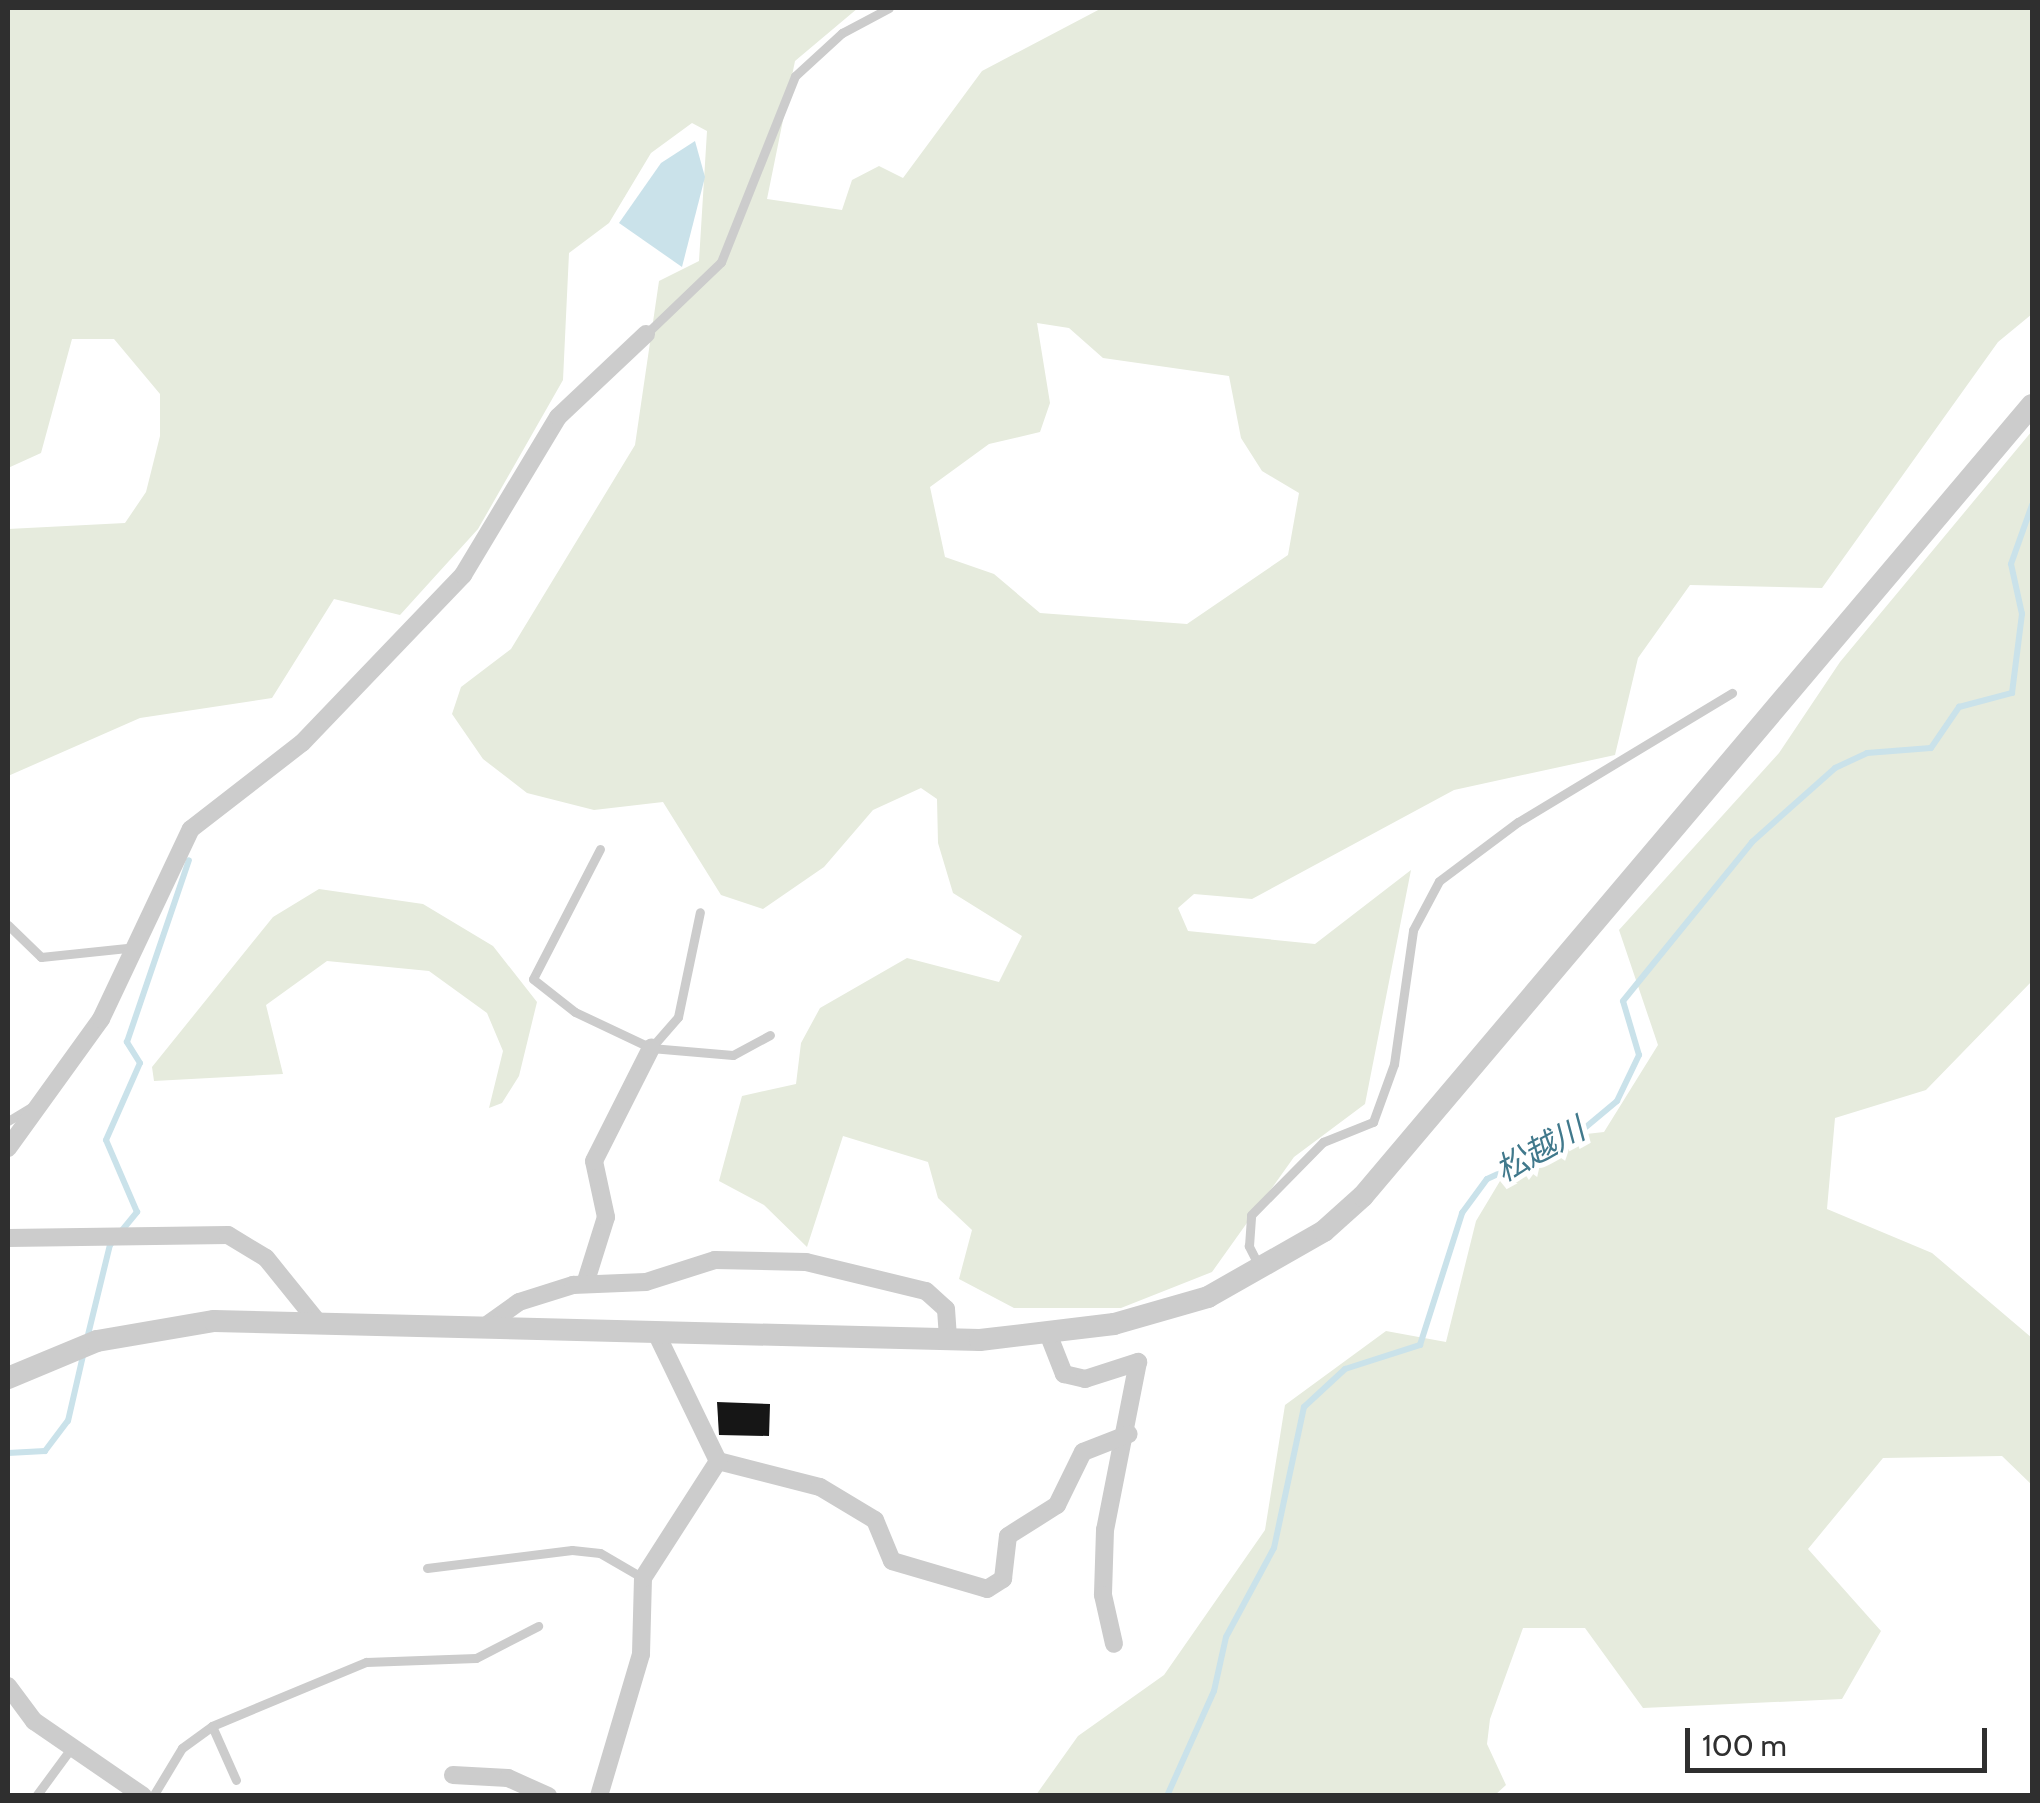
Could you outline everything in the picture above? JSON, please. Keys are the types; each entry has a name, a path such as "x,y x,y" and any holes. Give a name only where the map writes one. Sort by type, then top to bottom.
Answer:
{"street":[{"path":"8,1148 141,946 192,829 302,743 463,575 558,417 646,334"},
{"path":"8,1378 149,1330 316,1320 656,1333 948,1339 1048,1336 1160,1313 1261,1270 1363,1196 2032,404"},
{"path":"585,1284 606,1217 594,1161 651,1048"},
{"path":"8,1238 228,1235 266,1258 316,1320"},
{"path":"484,1327 519,1302 585,1284 646,1282 714,1260 806,1262 926,1291 946,1309 948,1339"},
{"path":"656,1333 718,1462 851,1502 875,1520 892,1561 987,1589 1003,1579 1008,1536 1056,1504 1083,1452 1129,1434"},
{"path":"1048,1336 1064,1374 1084,1379 1138,1362 1129,1434 1105,1530 1103,1595 1114,1644"},
{"path":"599,1796 641,1654 643,1578 718,1462"},
{"path":"8,1686 34,1721 143,1796"},
{"path":"453,1775 508,1778 548,1796"}],"lane":[{"path":"646,334 720,262 795,76 842,33 888,8"},
{"path":"1261,1270 1249,1246 1251,1215 1324,1142 1377,1113 1394,1064 1413,930 1440,881 1518,822 1732,694"},
{"path":"600,849 533,979 574,1012 651,1048 733,1054 770,1035"},
{"path":"651,1048 678,1018 700,912"},
{"path":"8,926 41,956 141,946"},
{"path":"8,1121 39,1101"},
{"path":"427,1568 572,1550 600,1553 643,1578"},
{"path":"153,1796 182,1748 212,1726 366,1662 476,1658 538,1626"},
{"path":"212,1726 236,1780"},
{"path":"36,1796 72,1746"}],"shaded area":[{"path":"8,8 858,8 795,61 767,199 842,210 852,180 879,166 903,178 982,71 1102,8 2032,8 2032,314 1998,342 1822,588 1690,585 1638,658 1615,755 1454,790 1252,899 1194,894 1178,908 1188,931 1315,944 1411,870 1365,1104 1294,1157 1212,1272 1121,1308 1014,1308 959,1279 972,1230 938,1198 928,1162 843,1136 807,1247 764,1205 719,1181 742,1096 796,1084 801,1043 820,1008 907,958 999,982 1022,936 953,893 938,843 937,799 921,788 873,810 824,867 763,909 721,895 663,802 594,810 527,793 483,759 452,714 461,687 511,649 635,445 659,281 699,261 707,131 692,123 651,153 609,223 569,253 563,380 478,529 400,615 334,599 272,698 140,718 8,776 8,529 125,523 146,492 160,436 160,394 114,339 72,339 41,453 8,468","holes":["1037,323 1069,328 1103,358 1229,376 1241,438 1262,471 1299,493 1288,555 1187,624 1040,613 994,574 945,557 930,487 989,444 1040,432 1050,403"]},
{"path":"2032,431 2032,981 1926,1090 1835,1118 1827,1209 1932,1253 2032,1338 2032,1485 2002,1456 1883,1458 1808,1549 1881,1631 1842,1699 1643,1708 1585,1628 1523,1628 1490,1719 1487,1744 1506,1785 1495,1795 1036,1795 1078,1736 1164,1675 1265,1530 1285,1405 1386,1331 1446,1342 1476,1221 1524,1141 1604,1132 1658,1045 1619,930 1779,753 1840,662"},
{"path":"319,889 423,904 493,946 537,1002 519,1076 502,1103 489,1108 503,1051 487,1013 429,971 327,961 266,1005 283,1074 154,1081 152,1067 273,917"}],"water":[{"path":"695,141 705,177 682,267 619,223 661,163"}],"building":[{"path":"717,1402 770,1404 769,1436 719,1435"}],"waterway":[{"name":"松越川","path":"1167,1796 1214,1691 1226,1637 1274,1548 1304,1407 1345,1369 1420,1345 1462,1213 1487,1179 1568,1142 1617,1101 1639,1055 1623,1001 1752,842 1835,768 1867,753 1931,748 1959,707 2012,693 2022,614 2011,564 2032,505"},
{"path":"87,1339 110,1245 137,1212 106,1140 140,1063 127,1042 189,860"},
{"path":"8,1453 45,1451 68,1421 84,1351"}]}
